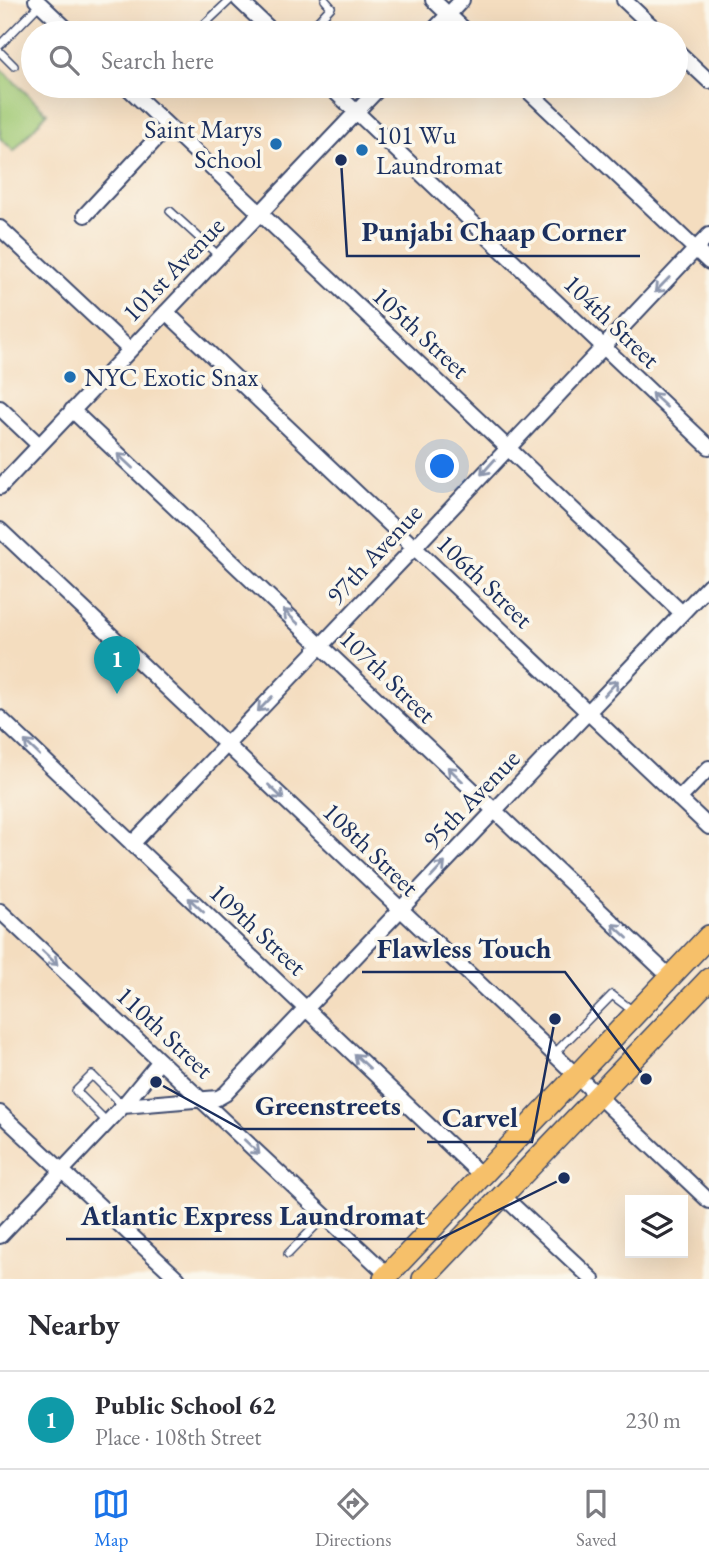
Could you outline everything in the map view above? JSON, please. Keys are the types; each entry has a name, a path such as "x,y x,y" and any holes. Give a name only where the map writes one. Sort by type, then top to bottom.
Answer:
{"main road":[{"path":"386,1277 709,936"},
{"path":"423,1279 709,979"}],"street":[{"path":"239,0 260,20"},
{"path":"433,0 455,21"},
{"path":"442,21 463,0"},
{"path":"624,0 646,21"},
{"path":"38,2 58,21"},
{"path":"688,61 709,81"},
{"name":"105th Street","path":"139,98 682,613"},
{"name":"104th Street","path":"341,98 709,447"},
{"name":"101st Avenue","path":"0,487 369,98"},
{"path":"536,98 709,262"},
{"path":"85,215 168,126"},
{"path":"0,228 130,350"},
{"name":"97th Avenue","path":"132,844 709,236"},
{"name":"106th Street","path":"166,312 709,827"},
{"path":"0,408 39,445"},
{"name":"107th Street","path":"72,410 670,977"},
{"name":"108th Street","path":"0,530 709,1201"},
{"name":"95th Avenue","path":"122,1106 202,1100 218,1098 225,1094 709,584"},
{"name":"109th Street","path":"0,718 482,1176"},
{"path":"679,799 709,768"},
{"name":"110th Street","path":"0,911 325,1216 386,1277"},
{"path":"0,1236 122,1106 160,1060"},
{"path":"0,1113 178,1279"},
{"path":"503,1196 592,1279"}],"lane":[{"path":"208,21 230,0"},
{"path":"318,21 331,7 325,0"},
{"path":"21,21 38,2"},
{"path":"0,45 21,21"},
{"path":"0,52 14,66"},
{"path":"170,211 219,256"},
{"path":"553,1055 612,995 636,1013"},
{"path":"107,1122 76,1091 92,1076 122,1106"},
{"path":"288,1254 325,1216"}],"green space":[{"path":"0,68 21,88 21,98 31,98 47,113 14,151 0,138"}],"place":[{"name":"Saint Marys School","path":"276,144"},
{"name":"101 Wu Laundromat","path":"362,150"},
{"name":"Punjabi Chaap Corner","path":"341,160"},
{"name":"NYC Exotic Snax","path":"70,377"},
{"name":"Public School 62","path":"117,694"},
{"name":"Carvel","path":"555,1019"},
{"name":"Flawless Touch","path":"646,1079"},
{"name":"Greenstreets","path":"156,1082"},
{"name":"Atlantic Express Laundromat","path":"564,1178"}]}
